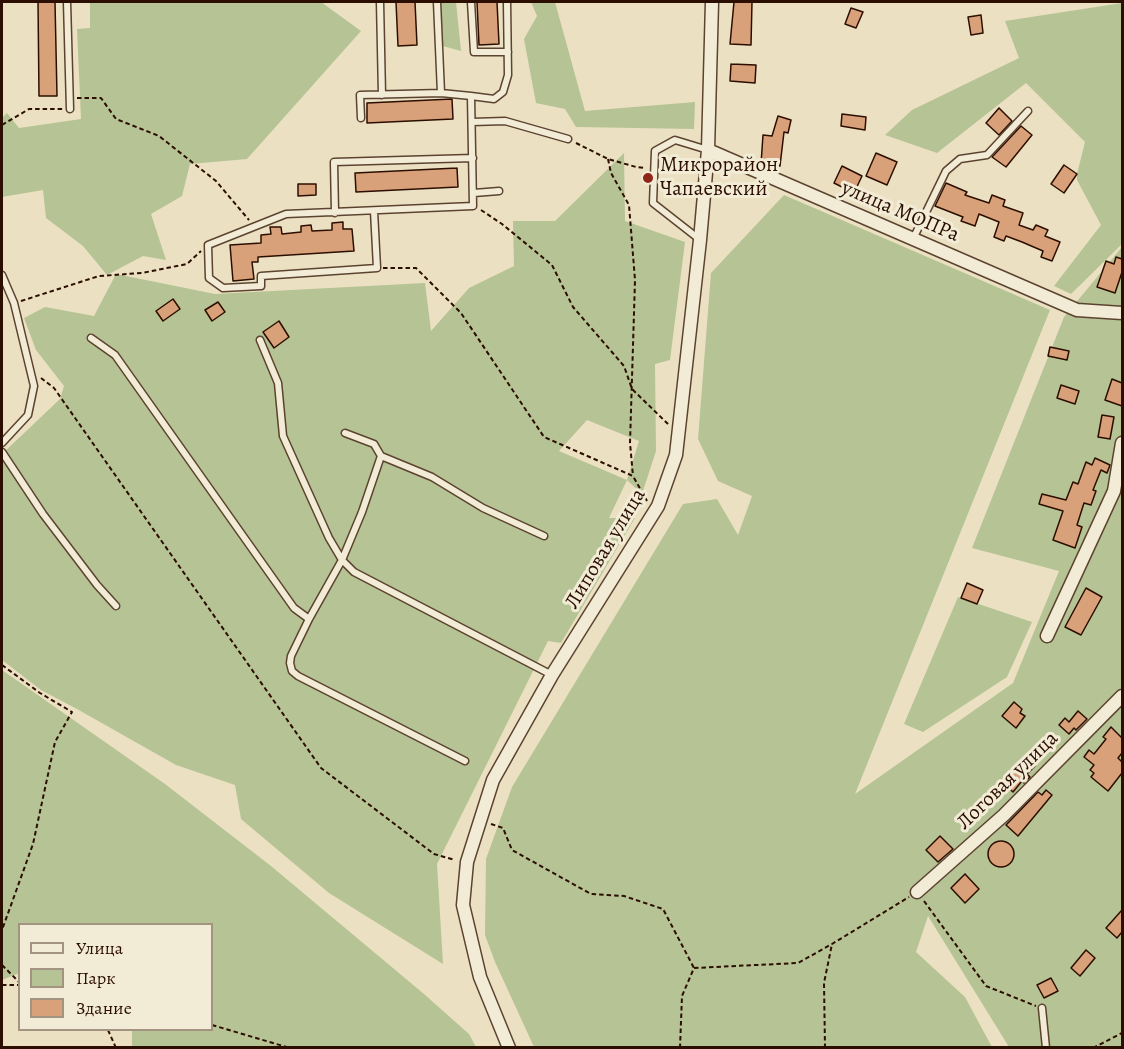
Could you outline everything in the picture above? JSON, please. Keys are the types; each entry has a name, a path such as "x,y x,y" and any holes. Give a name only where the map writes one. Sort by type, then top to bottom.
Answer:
{"street":[{"name":"Липовая улица","path":"509,1047 480,977 464,905 467,862 493,780 552,675 658,506 676,455 708,150 712,2"},
{"name":"улица МОПРа","path":"708,150 1077,310 1122,314"},
{"path":"1047,636 1118,493 1122,443"},
{"name":"Логовая улица","path":"917,892 1004,815 1122,696"}],"lane":[{"path":"67,2 70,109"},
{"path":"380,2 382,95"},
{"path":"437,2 441,93"},
{"path":"471,2 474,52 508,51"},
{"path":"361,118 360,95 441,93 494,99 503,92 508,75 507,2"},
{"path":"374,211 378,268 261,276 261,286 223,288 209,278 208,246 286,214 473,206 471,96"},
{"path":"913,239 946,171 960,159 987,155 1028,111"},
{"path":"472,122 505,121 568,139"},
{"path":"700,240 653,203 655,151 675,140 708,150"},
{"path":"335,213 334,162 473,158"},
{"path":"474,193 499,191"},
{"path":"2,275 14,303 34,386 28,416 2,443"},
{"path":"91,338 115,355 294,608 309,619"},
{"path":"260,340 278,383 283,436 329,538 342,560 354,572 552,675"},
{"path":"345,434 374,444 381,456 432,477 483,508 544,536"},
{"path":"2,452 43,514 97,585 116,606"},
{"path":"381,456 362,512 342,560 291,656 292,671 465,761"},
{"path":"1042,1008 1046,1047"}],"path":[{"path":"70,98 100,98 116,118 159,136 216,181 255,226"},
{"path":"2,125 29,109 70,109"},
{"path":"568,139 608,159 636,167 655,168"},
{"path":"608,159 611,173 629,205 635,279 630,443 633,476 647,501"},
{"path":"473,206 502,224 552,265 573,307 624,366 632,389 678,433"},
{"path":"14,303 99,276 142,273 187,264 208,246"},
{"path":"378,268 416,268 461,314 544,437 633,476"},
{"path":"30,368 54,388 321,768 434,854 455,860"},
{"path":"2,665 40,693 72,712 55,742 33,844 2,930"},
{"path":"480,819 503,828 512,850 591,894 624,896 663,909 694,968"},
{"path":"694,968 798,963 917,892 986,986 1042,1008"},
{"path":"825,1047 824,983 832,944"},
{"path":"2,965 18,982"},
{"path":"680,1047 682,996 694,968"},
{"path":"2,985 18,984"},
{"path":"213,1025 290,1047"},
{"path":"109,1031 116,1047"},
{"path":"1093,1047 1122,1033"}],"green space":[{"path":"90,2 321,2 361,31 247,159 190,164 182,196 151,214 166,260 143,256 107,275 83,246 46,218 43,190 2,197 2,118 7,113 19,128 81,119 77,29 90,28"},
{"path":"439,2 456,2 461,51 439,45"},
{"path":"531,2 555,2 585,111 695,102 694,129 576,127 565,109 536,103 524,39 537,16"},
{"path":"1122,3 1122,244 1071,294 1054,286 1101,225 1077,180 1085,142 1026,83 937,153 885,135 912,110 1019,58 1005,21"},
{"path":"624,153 625,221 685,242 670,360 655,364 656,451 642,494 627,480 609,518 635,518 561,643 548,641 437,864 443,964 329,893 241,819 235,785 176,765 41,690 2,660 2,454 60,399 64,386 36,350 24,318 45,307 94,316 116,274 215,294 425,283 431,331 469,288 514,266 513,221 555,221","holes":["587,420 639,441 627,480 559,451"]},
{"path":"784,195 1050,310 855,794 1013,683 1059,571 972,548 1064,317 1122,247 1122,1047 1009,1047 928,916 916,952 965,997 992,1047 534,1047 495,962 485,935 486,859 512,787 683,504 717,499 738,535 752,496 718,481 698,439 711,273"},
{"path":"958,597 1032,622 1007,677 923,732 904,724"},
{"path":"2,670 165,784 271,866 424,994 469,1034 476,1047 132,1047 132,1031 213,1031 213,923 18,923 18,973 2,980"}],"building":[{"path":"38,2 55,2 57,96 39,96"},
{"path":"396,2 415,2 417,45 398,46"},
{"path":"477,2 497,2 499,44 479,45"},
{"path":"734,2 752,2 751,45 730,44"},
{"path":"851,8 863,12 856,28 845,24"},
{"path":"981,15 983,33 971,35 968,17"},
{"path":"731,64 756,65 755,83 730,81"},
{"path":"452,99 453,119 367,123 367,103"},
{"path":"999,108 1012,121 999,135 986,123"},
{"path":"842,114 866,117 865,130 841,126"},
{"path":"778,116 791,120 788,133 784,132 780,166 761,164 763,135 772,136"},
{"path":"1021,126 1032,135 1006,167 992,157"},
{"path":"876,153 897,162 887,185 866,176"},
{"path":"1064,165 1077,174 1064,193 1051,184"},
{"path":"842,166 862,176 854,193 834,183"},
{"path":"457,168 458,187 356,192 355,173"},
{"path":"946,183 967,192 965,195 989,203 992,195 1005,200 1003,206 1023,213 1019,225 1033,230 1036,225 1048,230 1045,236 1060,242 1052,261 1041,257 1043,251 1022,242 1006,236 1004,241 994,237 999,222 979,214 975,226 961,221 963,217 935,206"},
{"path":"298,184 316,184 316,195 298,196"},
{"path":"343,222 343,229 352,229 354,251 258,257 258,262 252,262 254,279 233,281 230,245 261,243 261,235 271,234 270,227 281,227 282,234 301,232 301,226 311,225 312,231 332,230 332,223"},
{"path":"1116,257 1122,259 1122,272 1115,293 1097,287 1106,261 1114,264"},
{"path":"173,299 180,309 163,321 156,311"},
{"path":"218,302 225,312 212,321 205,310"},
{"path":"279,321 289,337 274,348 263,332"},
{"path":"1050,347 1069,351 1067,360 1048,356"},
{"path":"1112,379 1122,383 1122,406 1105,400"},
{"path":"1061,385 1079,391 1075,404 1057,398"},
{"path":"1102,415 1114,417 1110,439 1098,437"},
{"path":"1095,458 1110,465 1107,473 1101,470 1093,490 1096,491 1091,505 1084,503 1077,525 1082,527 1075,548 1053,540 1063,511 1039,504 1042,494 1066,500 1073,482 1078,484 1086,462 1092,465"},
{"path":"967,583 983,590 977,604 961,598"},
{"path":"1086,588 1102,597 1081,635 1065,627"},
{"path":"1014,702 1022,709 1020,713 1025,716 1016,728 1002,716"},
{"path":"1078,711 1087,719 1069,734 1059,725 1065,718 1069,722"},
{"path":"1111,727 1122,738 1122,753 1118,758 1122,762 1122,773 1108,791 1091,777 1094,773 1090,770 1094,765 1084,757 1089,750 1094,754 1106,739 1103,737"},
{"path":"1025,757 1035,766 1027,774 1030,777 1024,783 1022,781 1013,792 1003,783"},
{"path":"1046,790 1052,795 1018,836 1006,825 1038,792 1042,795"},
{"path":"940,836 953,849 938,862 926,850"},
{"path":"1001,841 1010,845 1014,854 1010,863 1001,867 992,863 988,854 992,845"},
{"path":"965,874 979,889 965,903 951,888"},
{"path":"1122,910 1122,932 1117,938 1106,928"},
{"path":"1086,950 1095,958 1080,976 1071,968"},
{"path":"1051,978 1058,991 1044,998 1037,985"}],"place":[{"name":"Микрорайон Чапаевский","path":"648,178"}]}
